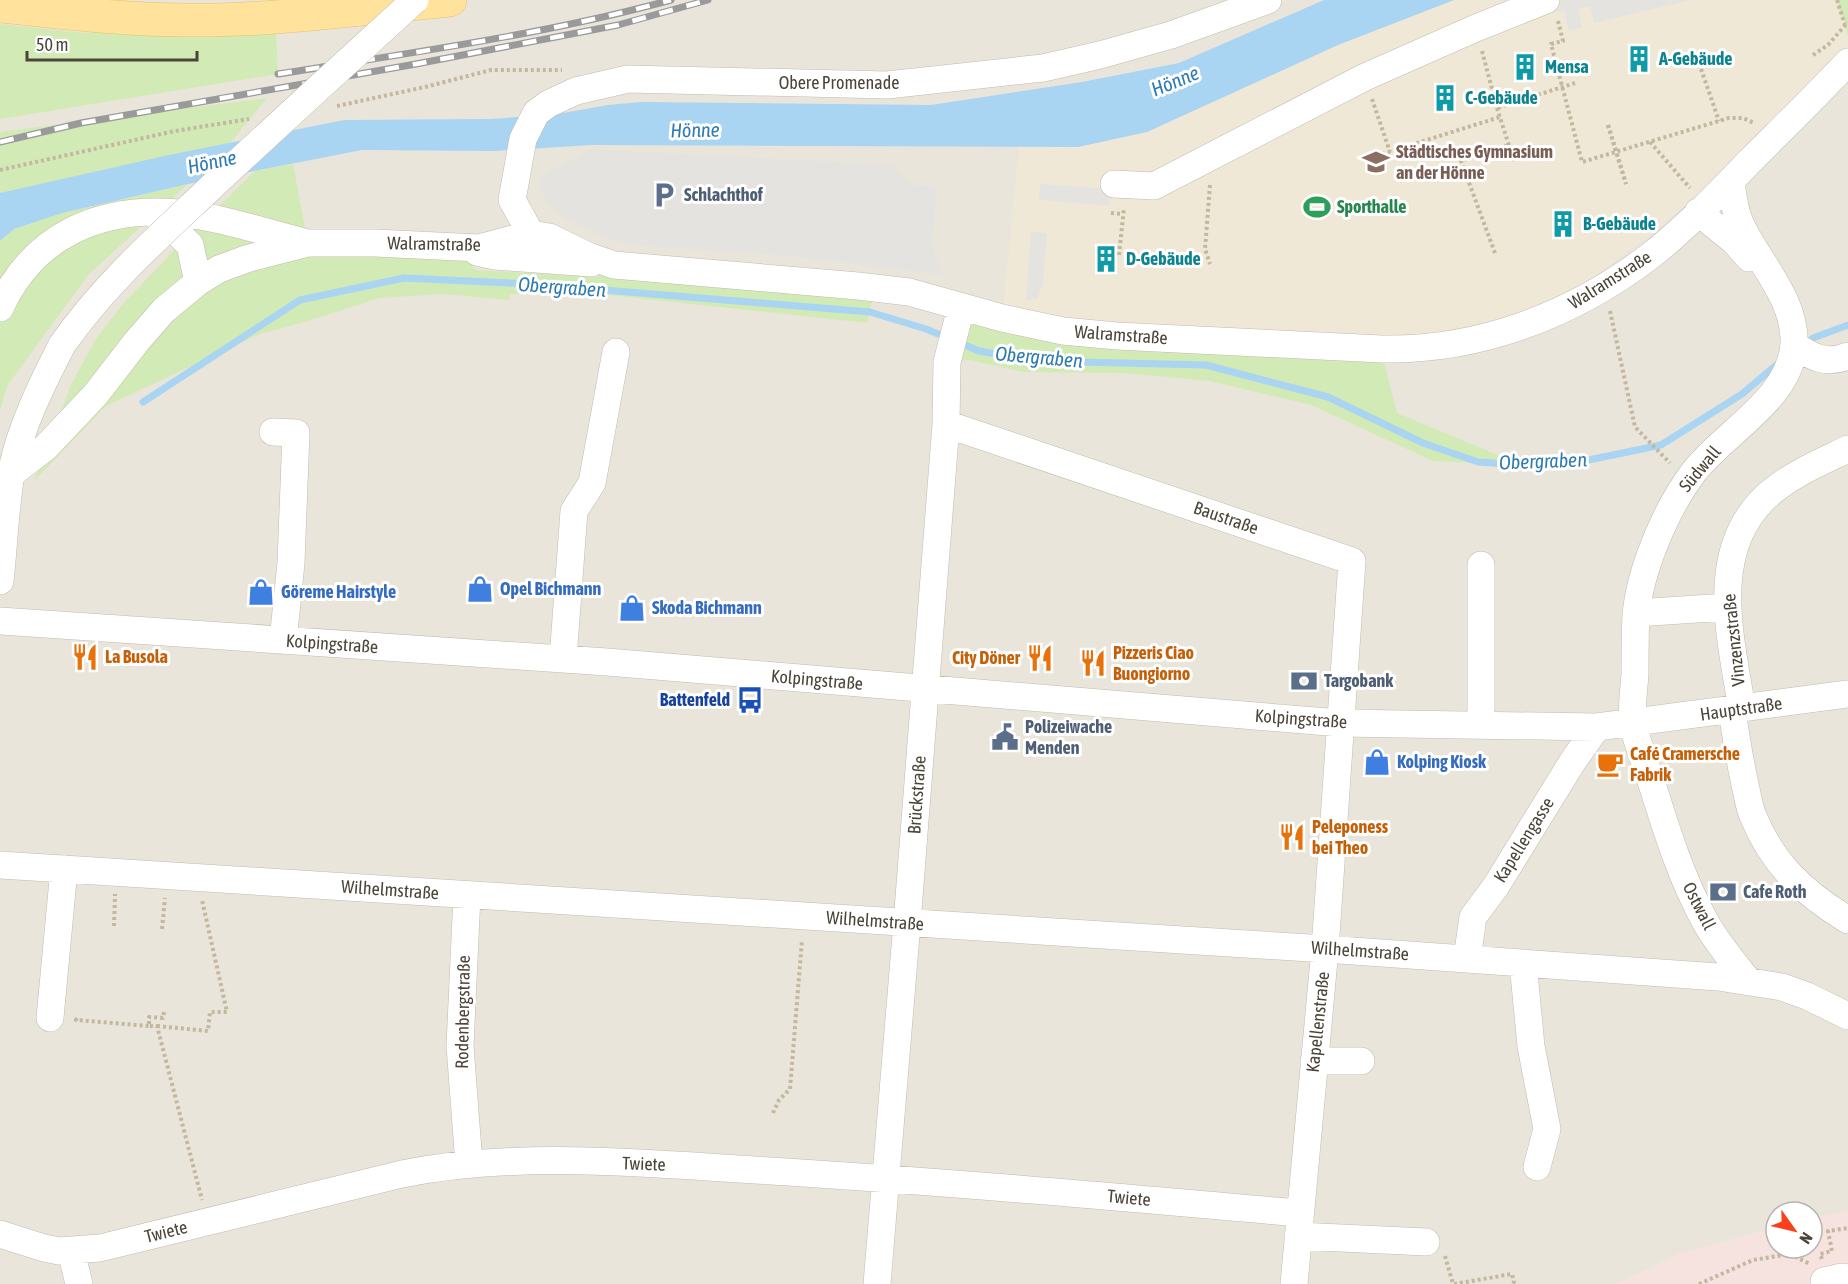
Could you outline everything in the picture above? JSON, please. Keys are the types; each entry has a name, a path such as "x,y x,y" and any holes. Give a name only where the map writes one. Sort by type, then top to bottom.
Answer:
{"main road":[{"path":"0,6 186,20 279,16 450,0"}],"street":[{"path":"0,581 11,474 20,440 36,397 62,345 84,314 139,255 279,123 415,0"},
{"name":"Obere Promenade","path":"531,234 512,200 522,139 536,113 548,104 576,91 628,79 887,86 1043,68 1100,55 1171,34 1268,0"},
{"path":"1120,184 1154,186 1365,77 1476,28 1551,5"},
{"name":"Walramstraße","path":"11,474 46,447 96,394 164,310 198,282 219,269 249,258 308,243 375,243 479,248 531,234 549,237 588,256 614,265 909,292 962,308 1063,331 1117,336 1409,350 1451,345 1507,331 1545,318 1605,286 1651,255 1695,201 1731,181 1848,62"},
{"path":"1731,181 1735,209 1742,228 1788,309 1793,338 1820,360 1832,361 1848,356"},
{"path":"1695,201 1780,292"},
{"path":"152,213 167,223 190,245 198,282"},
{"name":"Walramstraße","path":"0,308 21,273 38,254 57,238 110,215 178,213 206,217 308,243"},
{"path":"455,247 495,256 614,265"},
{"name":"Brückstraße","path":"877,1284 908,923 946,424 947,362 962,308"},
{"name":"Südwall","path":"1633,722 1636,613 1652,552 1664,520 1679,492 1694,471 1770,398 1784,374 1793,338"},
{"path":"562,659 574,511 592,483 616,352"},
{"name":"Baustraße","path":"946,424 1352,561 1340,723"},
{"path":"273,432 296,433 291,563 283,640"},
{"name":"Vinzenzstraße","path":"1848,449 1788,479 1768,494 1752,512 1734,550 1726,607 1741,767 1752,814 1771,851 1792,879 1813,898 1848,920"},
{"path":"0,450 11,474"},
{"path":"1481,565 1481,725"},
{"path":"1636,613 1726,607"},
{"name":"Kolpingstraße","path":"0,621 562,659 1340,723 1597,727 1633,722"},
{"name":"Hauptstraße","path":"1633,722 1848,694"},
{"name":"Ostwall","path":"1633,722 1666,829 1686,883 1707,925 1749,982"},
{"name":"Kapellenstraße","path":"1294,1284 1325,949 1340,723"},
{"name":"Kapellengasse","path":"1467,959 1473,917 1496,886 1573,760 1597,727"},
{"name":"Wilhelmstraße","path":"0,865 1325,949 1718,977 1749,982"},
{"path":"51,1018 64,869"},
{"name":"Rodenbergstraße","path":"467,895 460,1046 469,1164"},
{"path":"1523,963 1531,1046 1547,1129 1537,1167"},
{"path":"1749,982 1790,990 1848,1016"},
{"path":"1314,1061 1361,1061"},
{"name":"Twiete","path":"0,1234 44,1248 71,1251 100,1248 438,1167 557,1162 650,1164 885,1178 1298,1224 1435,1246"},
{"path":"71,1251 79,1284"}],"path":[{"path":"1813,55 1827,45 1846,23 1837,0"},
{"path":"1551,5 1563,41 1551,44 1582,162 1729,118 1743,118 1761,128"},
{"path":"1476,28 1514,161"},
{"path":"1701,69 1719,121"},
{"path":"328,107 350,104 492,70 571,71"},
{"path":"1365,77 1390,152"},
{"path":"1497,108 1575,83"},
{"path":"1382,154 1500,117"},
{"path":"0,171 175,131 252,118"},
{"path":"1608,125 1626,184 1616,152 1608,125"},
{"path":"1650,142 1695,201"},
{"path":"1495,253 1461,161 1509,145"},
{"path":"1210,264 1205,247 1212,156"},
{"path":"1119,255 1123,214 1120,184"},
{"path":"1111,213 1123,214"},
{"path":"1605,286 1635,427 1669,463"},
{"path":"77,1011 76,1020 208,1031 210,1012 227,1012 196,878"},
{"path":"773,1113 779,1100 790,1089 803,917"},
{"path":"114,920 114,926"},
{"path":"149,1026 149,1017 163,1018 164,1012"},
{"path":"157,1026 208,1221"},
{"path":"1826,1272 1820,1254 1832,1251 1828,1232 1848,1228"},
{"path":"1435,1246 1453,1284 1512,1274 1514,1282 1511,1284"},
{"path":"1699,1284 1753,1260 1790,1254 1826,1272"}],"shaded area":[{"path":"0,0 1848,0 1848,1284 0,1284"},
{"name":"Städtisches Gymnasium an der Hönne","path":"1454,0 1837,0 1848,36 1848,46 1796,104 1719,176 1655,231 1585,283 1525,313 1458,333 1393,344 1078,320 1003,311 1019,146 1078,147 1147,132 1338,45"},
{"path":"1554,0 1691,0 1594,23 1590,6 1578,8 1582,27 1569,31 1564,11 1557,12"},
{"path":"589,149 893,165 910,185 937,187 932,246 943,275 780,255 643,246 609,240 565,218 548,203 540,187 539,179"},
{"path":"1040,184 1110,189 1109,206 1039,200"},
{"path":"1031,232 1047,233 1043,283 1037,299 1026,300"},
{"path":"1848,1211 1848,1284 1616,1284 1678,1254 1764,1230 1764,1260 1824,1260 1824,1216"}],"green space":[{"path":"1837,0 1848,0 1848,36"},
{"path":"0,24 86,33 276,31 278,74 0,119"},
{"path":"267,98 230,143 0,193 0,132"},
{"path":"293,164 308,243 455,247 476,270 597,277 613,266 875,288 867,323 581,292 510,294 509,300 444,294 379,298 260,334 106,406 34,481 72,383 95,340 123,304 175,249 255,171"},
{"path":"188,184 89,274 7,386 0,411 0,241 14,229 62,213"},
{"path":"961,308 1381,349 1397,413 1522,465 1433,461 1311,405 1210,381 1124,373 1024,372 969,360 947,362"}],"water":[{"name":"Hönne","path":"1324,0 1454,0 1338,45 1147,132 1078,147 591,145 494,151 362,150 188,184 62,213 14,229 0,241 0,193 169,155 344,120 492,119 563,113 641,102 931,105 1082,82 1179,63"}],"waterway":[{"name":"Obergraben","path":"143,402 300,300 404,278 531,284 870,312 948,338"},
{"name":"Obergraben","path":"1804,345 1813,338 1848,325"},
{"name":"Obergraben","path":"958,342 979,351 1036,361 1206,365 1328,397 1423,443 1478,462 1522,465 1579,462 1661,445 1742,394 1780,362"}],"railway":[{"path":"278,74 525,33 671,0"},
{"path":"0,142 81,123 416,64 618,25 708,0"}],"place":[{"name":"A-Gebäude","path":"1639,59"},
{"name":"Mensa","path":"1525,67"},
{"name":"C-Gebäude","path":"1445,98"},
{"name":"Städtisches Gymnasium an der Hönne","path":"1376,162"},
{"name":"Schlachthof","path":"664,195"},
{"name":"Sporthalle","path":"1317,207"},
{"name":"B-Gebäude","path":"1563,224"},
{"name":"D-Gebäude","path":"1106,259"},
{"name":"Opel Bichmann","path":"480,589"},
{"name":"Göreme Hairstyle","path":"261,592"},
{"name":"Skoda Bichmann","path":"632,608"},
{"name":"La Busola","path":"85,657"},
{"name":"City Döner","path":"1040,658"},
{"name":"Pizzeris Ciao Buongiorno","path":"1093,663"},
{"name":"Targobank","path":"1304,681"},
{"name":"Battenfeld","path":"750,700"},
{"name":"Polizeiwache Menden","path":"1005,737"},
{"name":"Kolping Kiosk","path":"1377,762"},
{"name":"Café Cramersche Fabrik","path":"1610,764"},
{"name":"Peleponess bei Theo","path":"1292,837"},
{"name":"Cafe Roth","path":"1723,892"}]}
